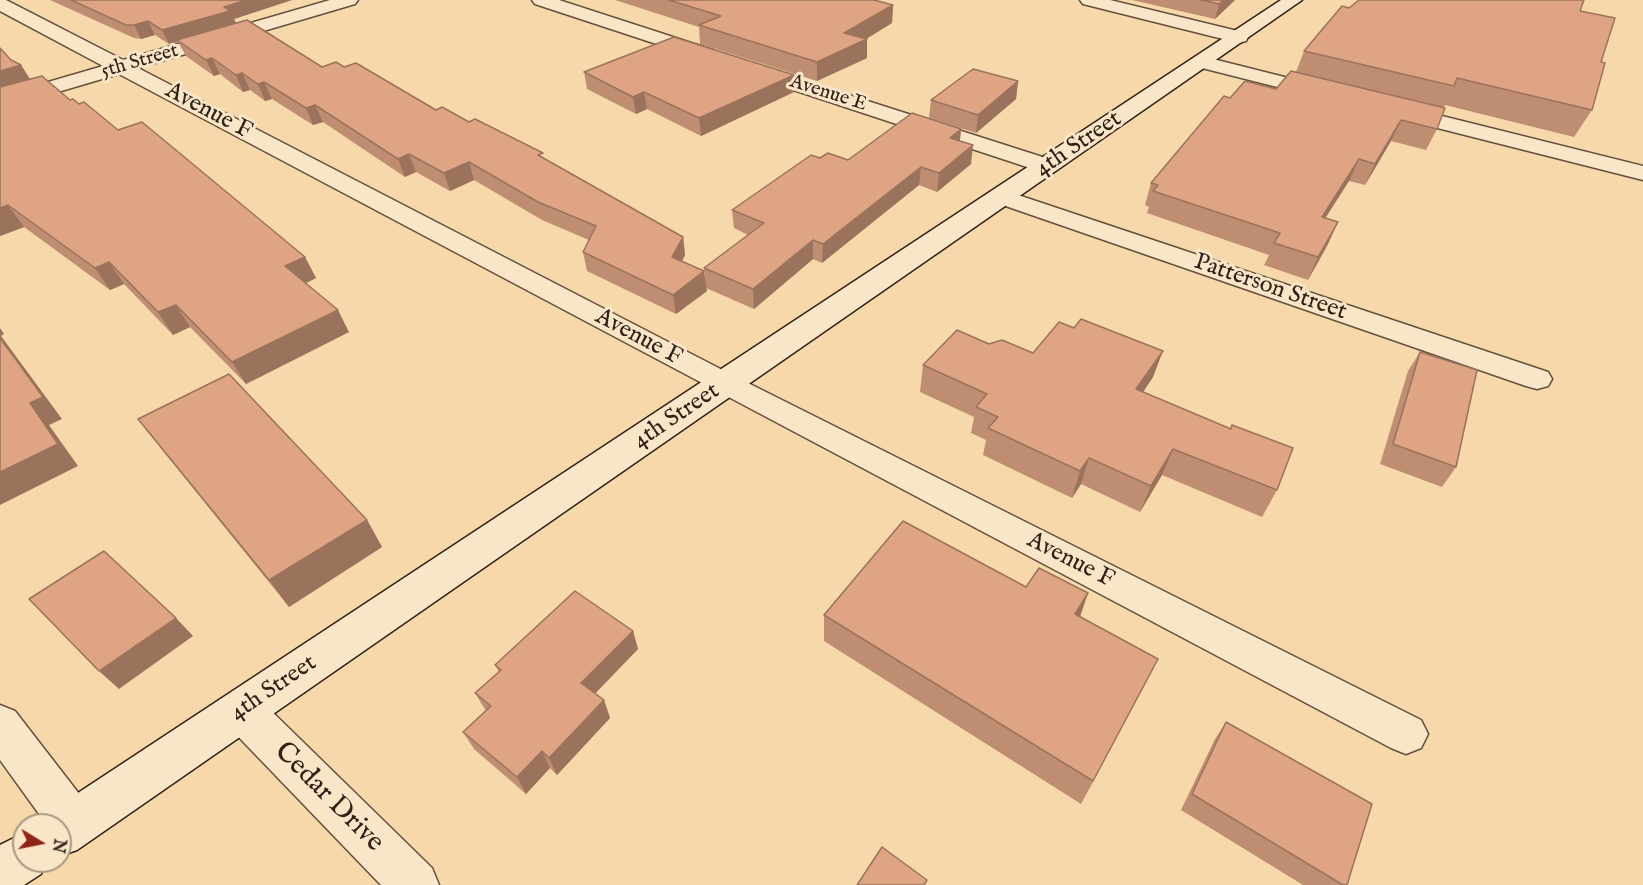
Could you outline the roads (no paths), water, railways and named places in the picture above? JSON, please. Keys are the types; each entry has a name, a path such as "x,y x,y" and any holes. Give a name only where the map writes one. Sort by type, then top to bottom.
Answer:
{"street":[{"name":"5th Street","path":"0,103 349,0"},
{"name":"Avenue E","path":"541,0 1047,166"},
{"path":"1089,0 1239,37"},
{"name":"4th Street","path":"72,825 1293,0"},
{"name":"Avenue F","path":"0,4 725,384 1406,734"},
{"path":"1201,62 1341,97"},
{"path":"1376,106 1643,173"},
{"name":"Patterson Street","path":"1003,196 1536,379"},
{"name":"Cedar Drive","path":"242,711 415,885"},
{"path":"0,725 57,813"}]}
